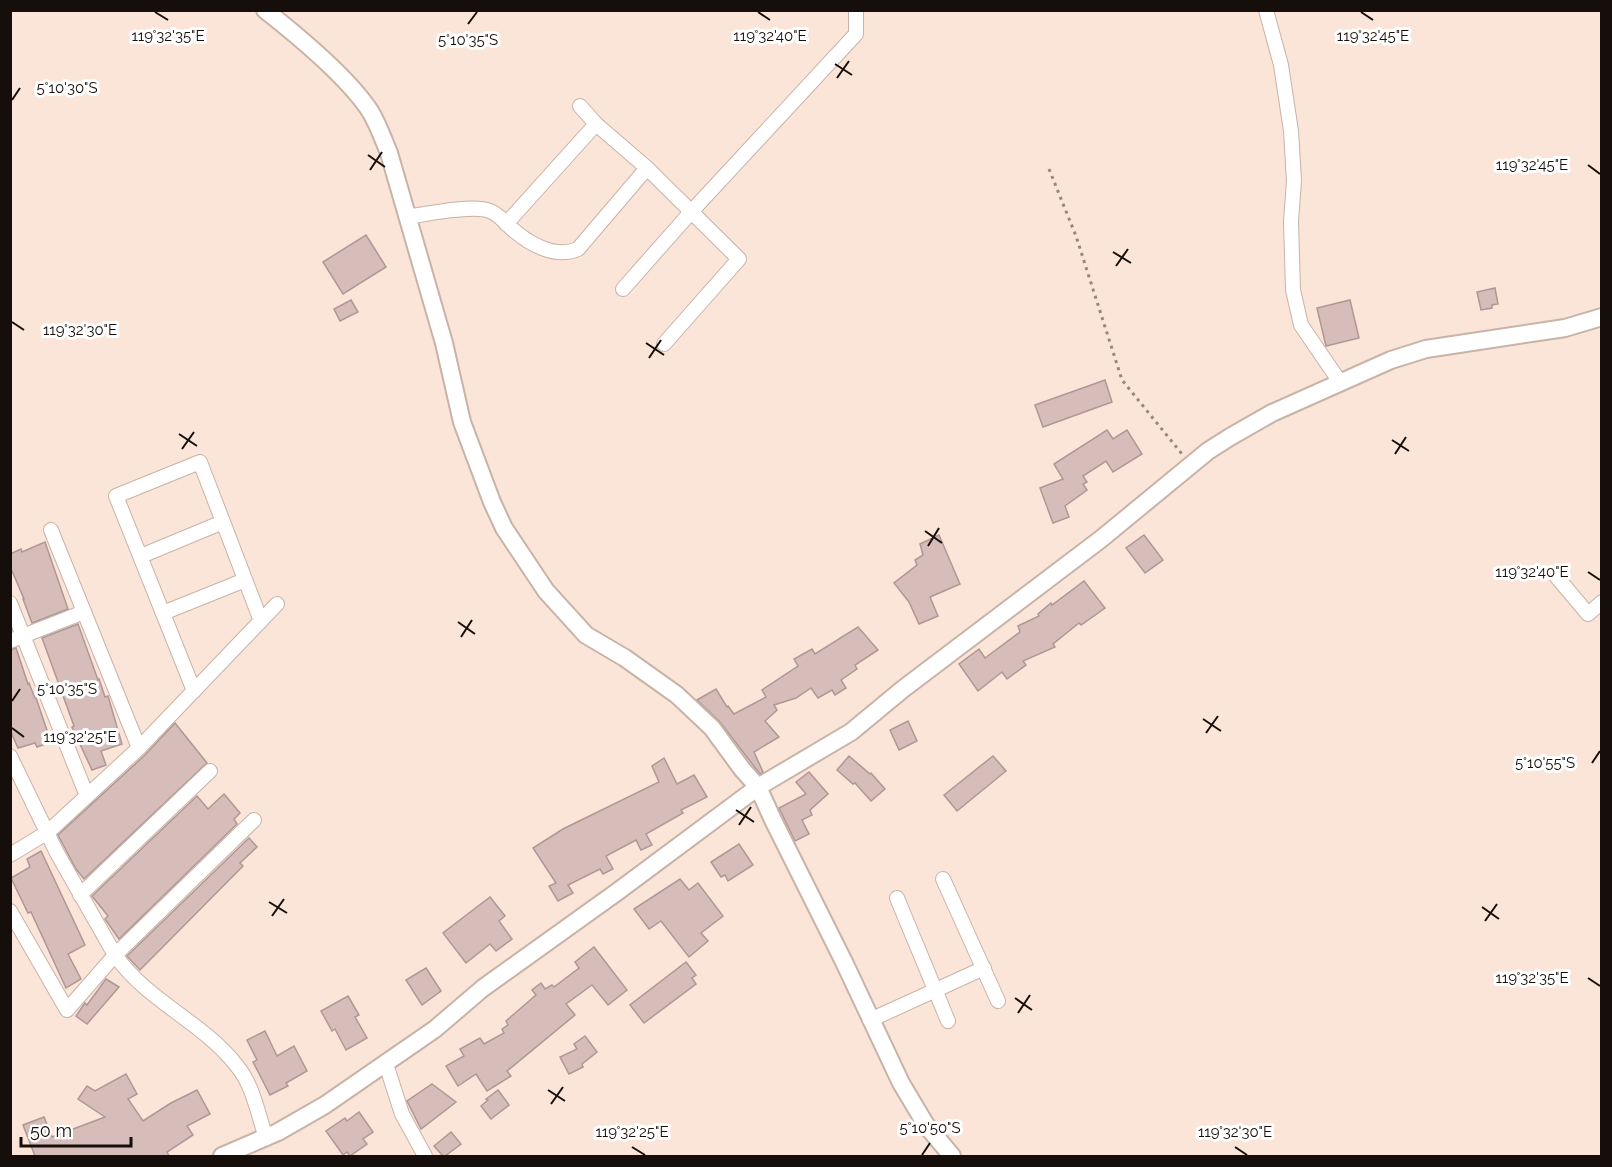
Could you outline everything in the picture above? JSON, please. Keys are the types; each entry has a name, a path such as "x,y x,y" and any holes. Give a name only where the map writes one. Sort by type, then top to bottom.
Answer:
{"street":[{"path":"265,10 296,35 347,83 368,109 389,153 444,343 462,422 504,528 546,591 586,635 626,658 677,695 712,728 758,787 901,1083 921,1117 952,1156"},
{"path":"623,289 856,34 856,10"},
{"path":"1266,10 1281,65 1291,131 1294,181 1293,290 1301,326 1340,382"},
{"path":"580,106 596,124 647,168 739,260 664,344"},
{"path":"506,224 596,124"},
{"path":"407,217 482,209 490,211 539,247 569,253 578,249 647,168"},
{"path":"222,1156 266,1138 325,1105 386,1064 435,1029 483,988 758,787 851,732 903,689 1101,538 1191,464 1230,437 1272,413 1390,360 1426,349 1565,328 1602,316"},
{"path":"194,691 116,496 200,462 261,621"},
{"path":"141,556 223,522"},
{"path":"51,530 139,748"},
{"path":"1556,576 1588,614 1602,602"},
{"path":"163,613 245,580"},
{"path":"10,603 17,638 87,796"},
{"path":"10,855 48,832 139,748 277,604"},
{"path":"17,638 84,612"},
{"path":"10,756 80,895 115,956 125,970 144,988 220,1047 238,1066 247,1080 266,1138"},
{"path":"80,895 210,771"},
{"path":"10,911 67,1010 115,956 254,820"},
{"path":"943,879 998,1001"},
{"path":"897,898 948,1021"},
{"path":"870,1020 984,968"},
{"path":"386,1064 402,1114 425,1156"}],"path":[{"path":"1049,168 1076,236 1122,380 1191,464"}],"building":[{"path":"366,235 386,267 343,294 323,262"},
{"path":"1495,288 1498,304 1481,310 1477,292"},
{"path":"351,300 358,312 340,321 334,309"},
{"path":"1350,300 1359,338 1326,346 1317,308"},
{"path":"1105,380 1112,402 1043,427 1035,405"},
{"path":"1107,430 1113,439 1127,430 1142,454 1113,472 1106,461 1083,476 1087,482 1083,484 1087,490 1065,506 1069,517 1053,523 1040,488 1063,479 1054,464"},
{"path":"939,535 960,584 930,597 938,616 919,624 909,602 894,583 917,565 915,560 923,555 920,544"},
{"path":"1144,535 1163,560 1145,573 1126,548"},
{"path":"45,542 68,609 32,623 10,566 10,554 21,549 22,552"},
{"path":"1084,581 1105,608 1081,625 1079,623 1053,644 1055,647 1023,661 1026,665 1007,679 1002,672 978,691 959,664 979,649 985,658 1020,632 1018,626 1039,616 1038,614 1051,603 1052,605"},
{"path":"78,624 105,697 108,696 122,744 101,751 106,765 92,770 72,727 74,726 42,638"},
{"path":"858,627 878,650 855,665 857,669 841,680 846,688 835,695 832,690 818,698 811,688 796,698 774,705 777,710 765,721 779,737 754,752 763,772 760,774 720,722 697,700 716,689 734,714 766,697 762,690 798,666 794,659 812,649 815,654"},
{"path":"16,648 51,742 37,747 35,743 18,748 10,730 10,650"},
{"path":"908,721 917,741 899,750 890,730"},
{"path":"175,723 207,763 84,879 76,869 58,835 145,755"},
{"path":"849,756 871,773 885,789 871,801 855,783 853,784 837,770"},
{"path":"993,756 1006,771 957,811 944,795"},
{"path":"664,758 677,784 694,775 707,797 681,810 683,813 646,834 652,845 641,850 636,840 606,856 613,869 603,874 600,869 568,885 573,893 558,901 549,886 556,883 533,848 563,829 659,782 652,766"},
{"path":"809,772 828,794 810,810 812,815 802,820 809,834 795,841 779,808 806,794 796,782"},
{"path":"224,794 240,813 234,819 237,824 119,939 105,919 108,916 92,896 197,796 208,809"},
{"path":"249,838 257,847 240,863 243,866 140,970 127,956"},
{"path":"739,844 753,865 728,881 725,875 721,877 711,862"},
{"path":"41,851 85,945 68,954 81,979 66,988 31,912 28,913 11,878 30,867 27,859"},
{"path":"680,879 689,890 698,883 723,916 701,933 708,941 689,957 661,921 649,929 634,909"},
{"path":"490,897 505,916 499,921 512,939 496,951 490,944 466,963 443,933"},
{"path":"594,947 627,990 608,1005 592,985 566,1004 575,1015 507,1071 511,1076 487,1091 476,1074 458,1086 446,1066 464,1056 460,1049 480,1038 484,1044 504,1033 502,1029 508,1025 506,1021 536,995 532,990 541,983 545,989 552,985 554,987 579,968 575,962"},
{"path":"686,962 696,975 692,978 696,984 644,1023 630,1005"},
{"path":"426,968 441,991 422,1005 406,980"},
{"path":"106,979 119,987 87,1024 76,1016"},
{"path":"348,996 359,1015 355,1017 367,1038 346,1050 335,1029 332,1031 321,1011"},
{"path":"265,1031 277,1056 294,1046 307,1071 286,1083 288,1086 270,1095 253,1062 257,1060 247,1040"},
{"path":"585,1036 597,1052 582,1064 583,1067 569,1074 560,1057 577,1049 574,1044"},
{"path":"126,1074 137,1094 128,1099 143,1121 197,1090 210,1114 187,1126 193,1135 167,1152 169,1156 35,1156 23,1125 44,1117 52,1137 105,1117 78,1099 87,1086 95,1091"},
{"path":"432,1084 456,1102 421,1129 407,1101"},
{"path":"498,1090 509,1105 491,1119 481,1106"},
{"path":"359,1112 373,1132 363,1139 367,1144 350,1156 347,1152 343,1155 326,1131 345,1118 347,1121"},
{"path":"451,1132 461,1144 443,1156 434,1146"}]}
